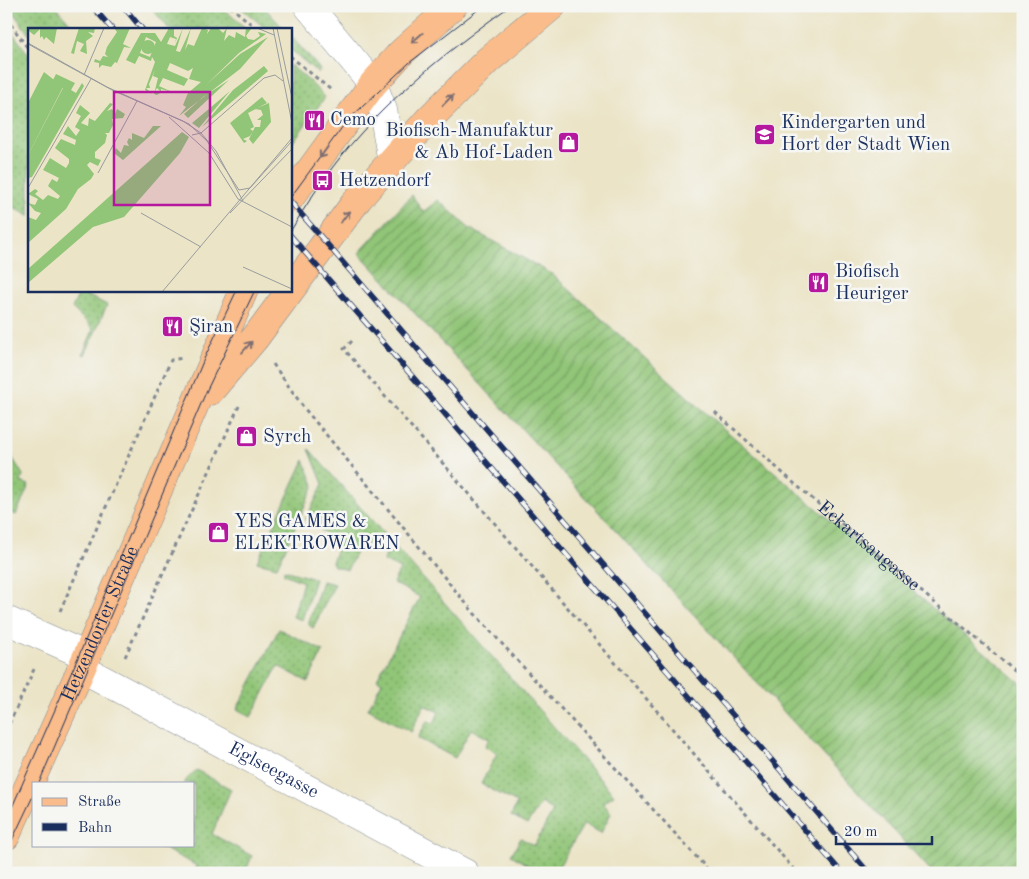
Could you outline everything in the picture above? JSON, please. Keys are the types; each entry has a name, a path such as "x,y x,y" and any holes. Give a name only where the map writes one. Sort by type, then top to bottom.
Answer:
{"main road":[{"path":"291,197 373,84 401,53 453,6"},
{"name":"Hetzendorfer Straße","path":"291,289 358,199 428,120 487,61 552,6"},
{"name":"Hetzendorfer Straße","path":"6,836 84,662 244,291"},
{"name":"Hetzendorfer Straße","path":"192,411 255,338 290,291"}],"street":[{"path":"308,6 373,84 383,110 392,162"},
{"name":"Eglseegasse","path":"6,620 48,638 84,662 112,685 465,873"}],"path":[{"path":"230,6 256,28"},
{"path":"6,18 28,49"},
{"path":"291,57 331,90 332,97"},
{"path":"255,338 304,408 474,613 711,873"},
{"path":"352,341 344,349 797,873"},
{"path":"7,728 170,360 184,358"},
{"path":"112,685 241,402"},
{"name":"Eckartsaugasse","path":"715,412 795,484 1023,678"}],"green space":[{"path":"9,6 55,6 74,28 28,28 28,34"},
{"path":"150,6 220,6 246,28 168,28"},
{"path":"239,6 263,6 283,28 265,28"},
{"path":"6,24 28,54 28,215 6,203"},
{"path":"291,36 318,67 320,70 318,73 291,50"},
{"path":"291,66 325,97 291,145"},
{"path":"412,195 423,212 438,200 469,228 552,274 709,416 1023,685 1023,873 933,873 359,253"},
{"path":"80,292 107,305 85,355 83,354 93,330 72,308"},
{"path":"309,449 614,795 603,803 611,813 601,833 584,824 555,873 542,873 511,855 521,838 534,846 553,811 541,803 527,825 511,816 517,803 481,784 497,753 485,746 489,739 471,729 455,758 418,738 427,721 434,723 439,712 424,705 411,732 368,709 382,682 377,679 420,597 393,583 400,569 384,561 386,553 362,541 347,570 334,566 332,562 339,543 306,519 323,484"},
{"path":"8,455 12,457 23,475 21,482 29,485 16,515 6,511 6,460"},
{"path":"304,460 314,485 277,567 257,562"},
{"path":"284,570 315,579 302,620 293,617 303,582 284,574"},
{"path":"322,581 335,584 313,628 309,625 309,621"},
{"path":"279,629 323,651 308,682 278,666 251,717 237,709"},
{"path":"196,770 231,789 212,834 252,856 245,873 194,873 197,866 159,846 195,846 195,782 184,782"}],"tram line":[{"path":"291,197 346,122 409,63 483,6"},
{"path":"291,230 332,168 371,122 415,80 510,6"},
{"path":"6,821 80,653 204,359 237,291"},
{"path":"39,782 206,392 255,291"},
{"path":"6,853 32,798"}],"railway":[{"path":"92,6 111,28"},
{"path":"123,6 141,28"},
{"path":"291,202 869,873"},
{"path":"291,236 842,873"}],"place":[{"name":"Cemo","path":"314,120"},
{"name":"Kindergarten und Hort der Stadt Wien","path":"765,134"},
{"name":"Biofisch-Manufaktur & Ab Hof-Laden","path":"569,142"},
{"name":"Hetzendorf","path":"323,181"},
{"name":"Biofisch Heuriger","path":"819,283"},
{"name":"Şiran","path":"173,327"},
{"name":"Syrch","path":"247,437"},
{"name":"YES GAMES & ELEKTROWAREN","path":"218,533"}]}
